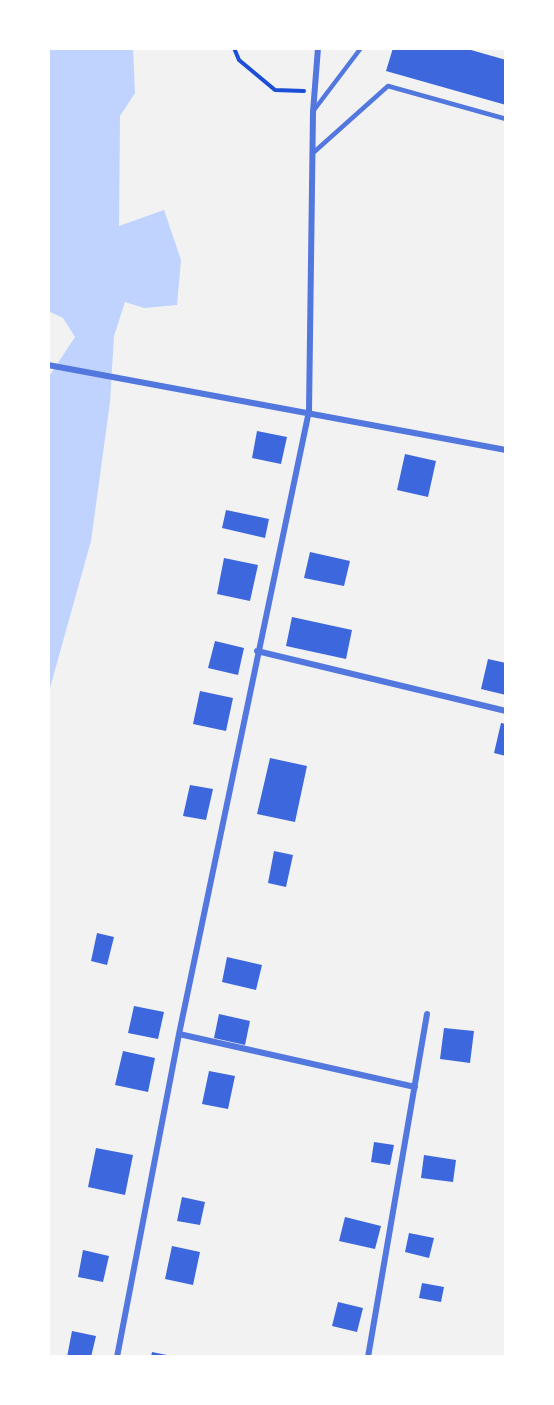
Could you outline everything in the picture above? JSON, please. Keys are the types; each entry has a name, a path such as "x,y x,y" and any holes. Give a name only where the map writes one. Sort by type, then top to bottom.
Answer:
{"street":[{"path":"117,1357 178,1034 309,411 313,91 318,48"},
{"path":"51,366 309,411 506,450"},
{"path":"257,651 506,711"},
{"path":"368,1357 427,1014"},
{"path":"178,1034 414,1087"}],"lane":[{"path":"313,112 361,48"},
{"path":"313,153 388,86 506,118"}],"path":[{"path":"234,48 239,60 275,90 313,91"}],"water":[{"path":"48,48 133,48 135,93 120,116 119,226 164,210 181,260 177,305 144,308 125,302 114,336 110,402 91,541 48,695 48,378 75,337 63,318 48,311"}],"building":[{"path":"393,48 464,48 506,60 506,105 386,71"},
{"path":"257,431 287,437 281,464 252,458"},
{"path":"405,454 436,461 428,497 397,490"},
{"path":"226,510 269,519 265,538 222,528"},
{"path":"310,552 350,561 344,586 304,578"},
{"path":"224,558 258,565 250,601 217,594"},
{"path":"292,617 352,630 346,659 286,646"},
{"path":"215,641 244,648 238,675 208,668"},
{"path":"488,659 506,663 506,695 481,689"},
{"path":"200,691 233,698 226,731 193,724"},
{"path":"501,723 506,724 506,756 494,753"},
{"path":"270,758 307,766 295,822 257,814"},
{"path":"190,785 213,789 206,820 183,816"},
{"path":"274,851 293,855 286,887 268,883"},
{"path":"97,933 114,937 107,965 91,961"},
{"path":"227,957 262,965 256,990 222,982"},
{"path":"134,1006 164,1012 158,1039 128,1033"},
{"path":"219,1014 250,1021 245,1045 214,1038"},
{"path":"444,1028 474,1031 470,1063 440,1059"},
{"path":"123,1051 155,1058 148,1092 115,1085"},
{"path":"209,1071 235,1076 228,1109 202,1104"},
{"path":"374,1142 394,1145 390,1165 371,1162"},
{"path":"96,1148 133,1155 125,1195 88,1187"},
{"path":"424,1155 456,1160 453,1182 421,1178"},
{"path":"182,1197 205,1202 200,1225 177,1221"},
{"path":"345,1217 381,1226 375,1249 339,1241"},
{"path":"409,1233 434,1238 429,1258 405,1252"},
{"path":"172,1246 200,1252 193,1285 165,1279"},
{"path":"83,1250 109,1256 103,1282 78,1277"},
{"path":"422,1283 444,1287 441,1302 419,1298"},
{"path":"338,1302 363,1308 357,1332 332,1326"},
{"path":"72,1331 96,1336 91,1357 67,1357"},
{"path":"152,1352 172,1356 172,1357 151,1357"}]}
